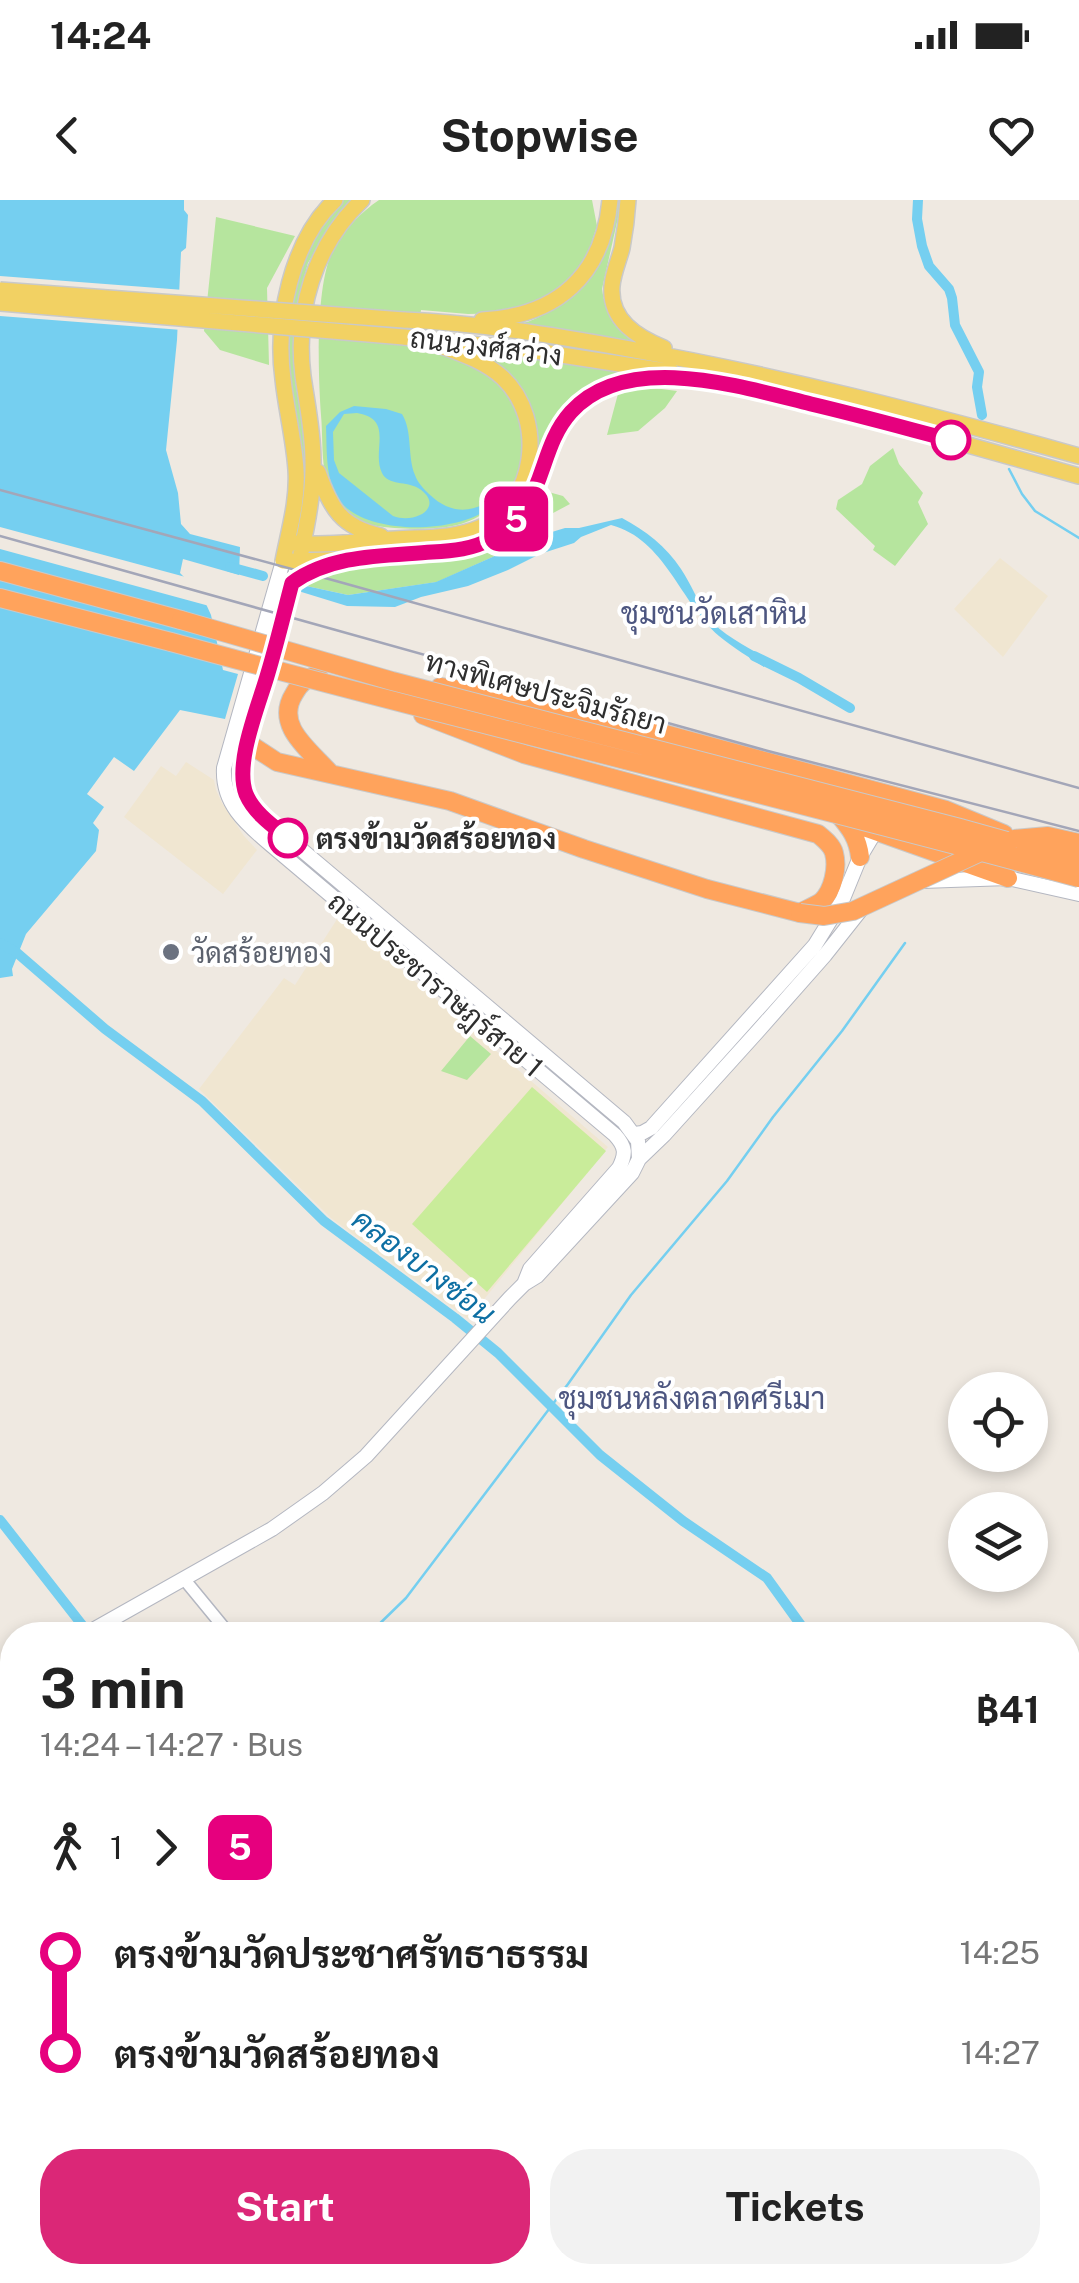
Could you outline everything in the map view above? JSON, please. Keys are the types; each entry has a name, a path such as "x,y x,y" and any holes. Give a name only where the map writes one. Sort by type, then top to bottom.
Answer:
{"highway":[{"name":"ทางพิเศษประจิมรัถยา","path":"0,571 392,681 960,828 1079,868"},
{"name":"ทางพิเศษประจิมรัถยา","path":"0,598 389,702 956,845 1079,868"},
{"path":"331,774 287,721 287,707 296,690 306,679 321,674 767,788 875,832 1008,878"},
{"path":"392,681 542,701 946,810 1079,868"},
{"path":"389,702 524,754 818,834 834,854 835,872 821,902 800,912"},
{"path":"244,737 277,762 450,801 707,888 824,916 852,911 1010,839 1048,836 1079,843"},
{"path":"839,815 853,831 860,857"}],"main road":[{"name":"ถนนประชาราษฎร์สาย 1","path":"257,683 292,583 296,472 282,376 282,319 290,279 300,255 314,227 335,200"},
{"name":"ถนนประชาราษฎร์สาย 1","path":"362,200 326,246 305,306 301,348 313,484 244,737 243,783 257,811 635,1134 651,1128 688,1097 825,955 861,908 879,894 904,882 1008,878 1079,894"},
{"path":"600,246 604,221 601,200"},
{"path":"448,322 497,320 542,306 567,292 586,273 600,246 610,200"},
{"path":"621,251 628,200"},
{"path":"637,200 612,286 613,306 629,329 642,339 698,361"},
{"name":"ถนนวงศ์สว่าง","path":"0,290 448,322 576,340 698,361 919,413 1079,456"},
{"name":"ถนนวงศ์สว่าง","path":"0,303 418,338 711,379 1079,476"},
{"path":"293,552 481,528 498,517 522,488 529,469 528,435 514,392 486,366 418,338"},
{"path":"293,552 354,558 471,548 509,527 523,512 558,432 569,414 589,397 621,382 711,379"},
{"path":"313,459 339,516 352,526 391,539"},
{"path":"292,583 309,572 354,558"},
{"name":"ถนนประชาราษฎร์สาย 1","path":"244,737 224,768 223,780 239,817 623,1143 625,1155 619,1168 530,1268 524,1284"},
{"path":"875,832 900,824 928,828 1079,868"},
{"name":"ถนนประชาราษฎร์สาย 1","path":"106,1622 284,1521 366,1456 632,1173 639,1158 815,945 842,901 875,832"},
{"path":"380,937 390,934 390,924"},
{"path":"404,957 405,946 414,943"},
{"path":"635,1134 639,1158"}],"street":[{"path":"184,1579 219,1622"}],"shaded area":[{"path":"1000,558 1048,596 1003,657 954,609"},
{"path":"186,762 214,780 222,803 257,850 223,894 124,817 161,766 176,776"},
{"path":"339,916 608,1147 468,1319 331,1218 199,1089 284,978 295,985"}],"green space":[{"path":"340,200 353,200 333,222 308,263 300,292 293,357 310,461 298,535 304,473 287,363 290,308 306,254"},
{"path":"379,200 592,200 597,226 589,250 580,269 558,295 511,313 421,310 416,351 462,361 487,373 508,394 520,419 522,460 513,488 488,511 457,525 399,528 367,524 347,515 327,483 319,377 323,285 337,243 353,222"},
{"path":"615,200 622,200 602,289 605,302 622,330 663,352 490,325 532,320 578,291 597,264"},
{"path":"216,217 295,236 267,288 269,365 220,350 204,331"},
{"path":"451,346 635,372 596,382 578,394 550,427 534,486 509,522 469,544 316,554 315,550 498,522 536,439 536,428 527,400"},
{"path":"646,387 677,391 665,408 638,431 607,435 619,390"},
{"path":"893,448 899,464 923,493 918,502 928,524 895,566 873,550 875,546 836,509 838,500 862,484 870,466"},
{"path":"545,491 563,496 570,504 540,520 542,535 437,582 348,595 297,584 324,570 496,544 528,521"},
{"path":"470,1036 491,1054 467,1080 441,1071"},
{"path":"532,1087 606,1151 487,1292 412,1224"}],"water":[{"path":"0,200 184,200 188,215 186,248 181,252 166,450 178,493 181,524 190,534 240,547 239,575 183,559 180,573 202,595 211,615 223,670 238,674 225,719 180,710 134,771 114,757 87,794 104,807 93,823 99,830 96,851 26,934 12,969 13,976 0,978"},
{"path":"354,406 402,414 416,478 429,494 449,507 477,507 506,490 494,505 452,524 400,527 355,514 335,493 328,465 326,426 340,412","holes":["344,414 369,416 379,429 382,473 393,482 426,494 429,507 419,516 393,516 339,473 334,460 333,432"]},
{"path":"622,518 669,553 708,617 727,635 766,658 764,667 705,622 645,543 611,525 468,586 395,607 347,606 295,590 297,584 348,595 436,582 542,535"}],"pier":[{"path":"0,276 184,290 182,330 0,316"},
{"path":"0,527 193,579 206,592 213,607 0,549"}],"waterway":[{"path":"918,200 917,219 929,266 949,289 955,325 979,372 977,387 982,415"},
{"path":"1009,469 1035,511 1079,538"},
{"path":"230,567 263,576"},
{"path":"754,656 850,708"},
{"name":"คลองบางซ่อน","path":"0,943 16,952 105,1029 202,1101 324,1221 498,1353 600,1455 683,1521 767,1578 799,1622"},
{"path":"381,1622 406,1598 631,1295 727,1181 905,943"},
{"path":"0,1520 80,1622"}],"railway":[{"path":"0,490 1079,788"},
{"path":"0,536 768,751 1079,831"}],"bus line":[{"name":"5","path":"288,838 250,802 243,775 248,743 292,583 309,572 354,558 450,551 471,548 490,539 523,512 569,414 598,391 621,382 711,379 951,440"}],"place":[{"name":"ตรงข้ามวัดสร้อยทอง","path":"288,838"},
{"name":"วัดสร้อยทอง","path":"171,952"}],"district":[{"name":"ชุมชนวัดเสาหิน","path":"714,613"},
{"name":"ชุมชนหลังตลาดศรีเมา","path":"692,1398"}]}
